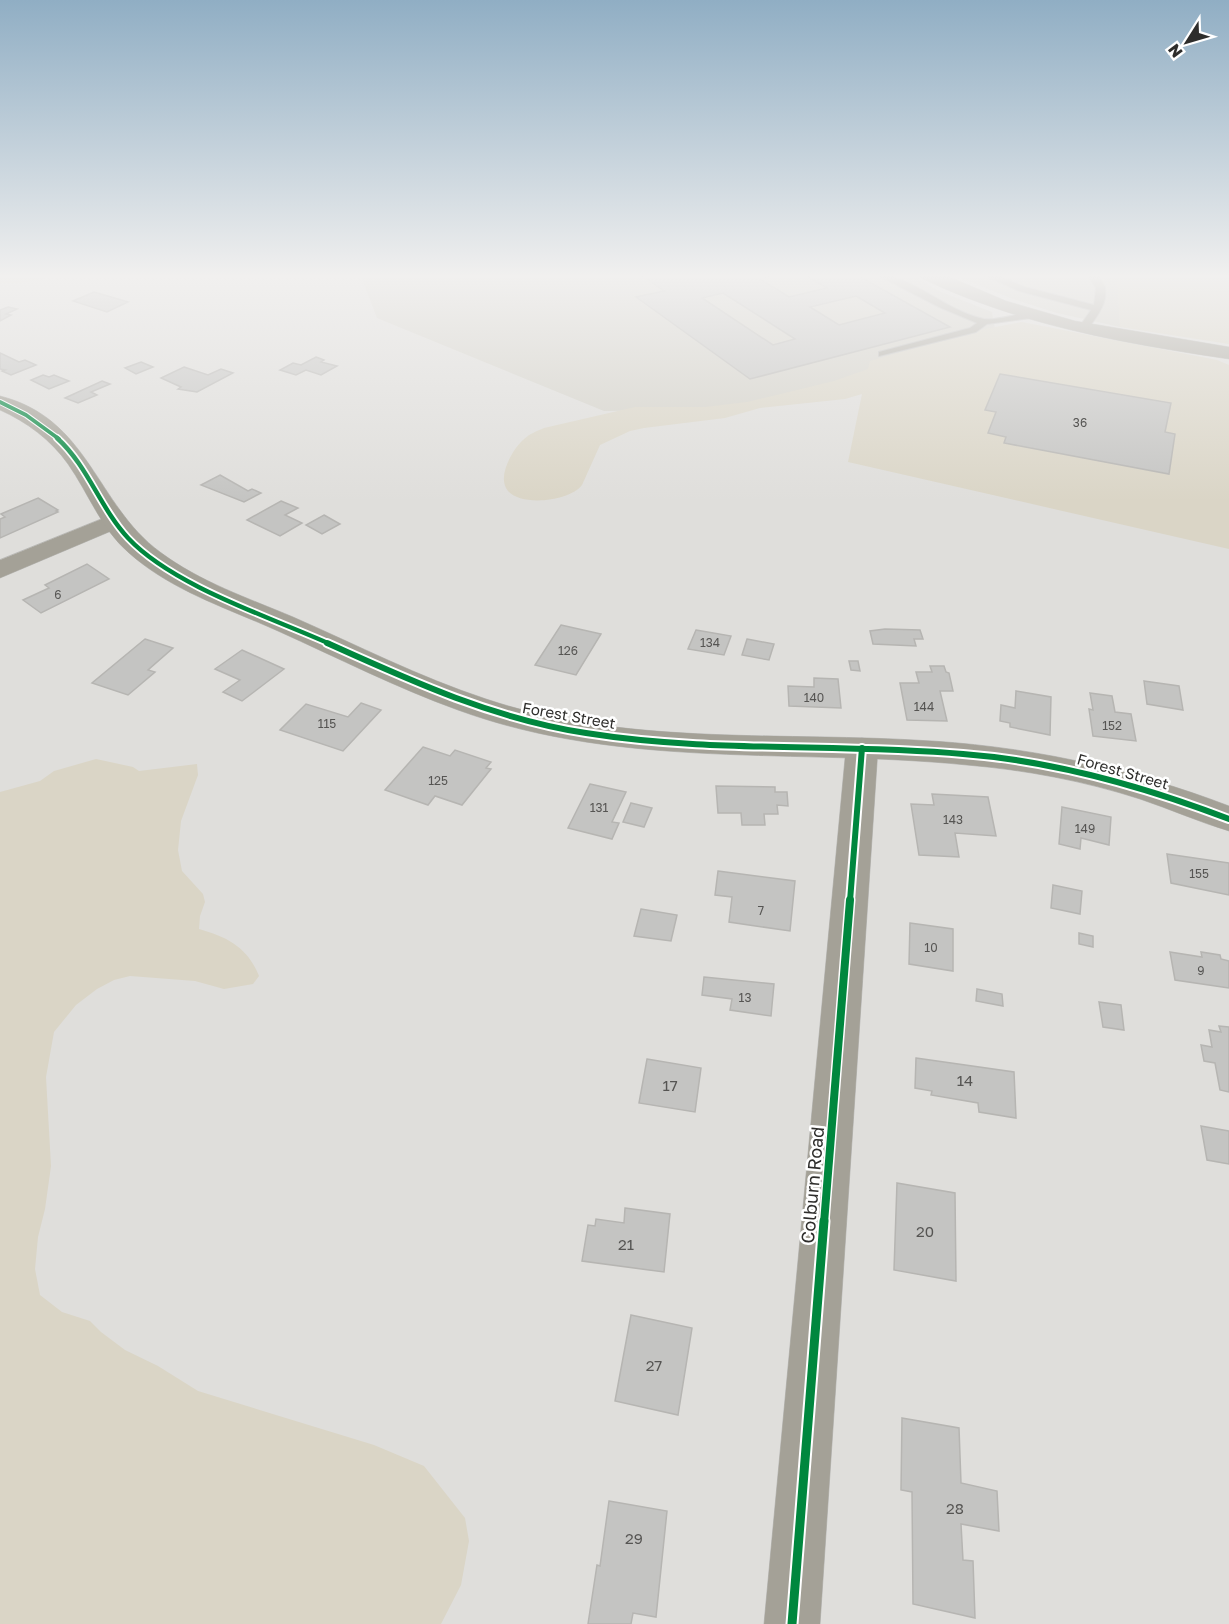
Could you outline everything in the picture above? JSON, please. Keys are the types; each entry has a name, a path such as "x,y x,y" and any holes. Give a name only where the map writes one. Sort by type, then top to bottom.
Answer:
{"street":[{"path":"1209,350 1229,353"},
{"name":"Forest Street","path":"0,402 32,418 61,440 79,462 114,521 127,537 151,558 198,585 422,685 503,715 579,732 664,742 945,753 1064,768 1143,788 1229,819"},
{"path":"0,570 114,521"},
{"name":"Colburn Road","path":"792,1624 862,748"}],"lane":[{"path":"883,354 899,350"}],"shaded area":[{"path":"455,350 965,350 749,409 604,411"},
{"path":"909,350 1165,350 1217,360 1229,365 1229,549 848,462 862,394 845,399 760,408 725,418 630,431 600,445 582,485 576,491 557,498 524,499 508,491 505,485 507,464 519,444 528,436 544,428 635,407 705,407 747,402 834,381 868,369 870,361"},
{"path":"96,759 133,767 139,771 197,764 198,775 181,821 178,850 182,871 203,894 205,902 200,916 199,929 236,945 249,958 259,976 253,984 224,989 195,981 130,976 114,980 97,989 76,1005 54,1032 46,1077 51,1166 45,1209 38,1237 35,1269 40,1295 62,1312 90,1321 125,1350 158,1366 198,1391 374,1445 424,1466 465,1518 469,1541 461,1585 441,1624 0,1624 0,792 40,781 54,771"}],"building":[{"path":"709,350 862,350 750,379"},
{"path":"0,353 19,362 25,360 36,365 11,375 0,369"},
{"path":"316,357 324,360 321,362 337,366 321,375 306,370 296,375 280,370 293,363 301,365"},
{"path":"141,362 153,367 136,374 125,368"},
{"path":"184,367 208,375 221,369 233,373 197,392 178,389 181,387 161,378"},
{"path":"1000,374 1171,403 1165,432 1175,434 1169,474 1004,443 1006,437 988,433 996,412 985,410"},
{"path":"43,375 49,377 54,375 69,381 49,389 31,380"},
{"path":"102,381 110,384 91,392 97,395 78,403 65,398"},
{"path":"220,475 248,491 252,489 261,493 244,502 201,485"},
{"path":"38,498 58,512 0,538 0,519 5,517 1,514"},
{"path":"281,501 298,508 285,515 302,523 280,536 247,520"},
{"path":"324,515 340,524 322,534 306,525"},
{"path":"87,564 109,579 41,613 23,600 49,588 45,585"},
{"path":"561,625 601,634 576,675 535,665"},
{"path":"696,630 731,636 724,655 688,649"},
{"path":"920,630 923,639 914,639 916,646 873,644 870,631"},
{"path":"145,639 173,648 148,670 155,672 128,695 92,683"},
{"path":"747,639 774,644 769,660 742,655"},
{"path":"242,650 284,669 242,701 223,692 240,680 215,669"},
{"path":"849,661 858,661 860,671 851,670"},
{"path":"930,666 944,666 946,672 949,673 953,691 940,691 947,721 907,720 900,683 919,683 916,672 932,672"},
{"path":"814,678 838,679 841,708 789,706 788,686 814,687"},
{"path":"1144,681 1179,686 1183,710 1147,704"},
{"path":"1016,691 1051,697 1050,735 1010,727 1010,723 1000,721 1001,705 1015,708"},
{"path":"1090,693 1112,696 1115,712 1131,714 1136,741 1093,736 1089,709 1093,710"},
{"path":"361,703 381,710 343,751 280,730 306,704 348,717"},
{"path":"423,747 450,756 455,750 491,762 486,768 491,769 462,805 435,796 428,805 385,790"},
{"path":"590,784 626,792 612,822 619,823 612,839 568,828"},
{"path":"716,786 775,787 775,792 787,792 788,806 777,805 778,814 764,814 765,825 742,825 741,813 718,813"},
{"path":"932,794 988,797 996,836 955,833 959,857 919,855 911,804 934,805"},
{"path":"631,803 652,808 644,827 623,822"},
{"path":"1062,807 1111,817 1109,845 1081,838 1080,849 1059,844"},
{"path":"1167,854 1229,863 1229,895 1171,883"},
{"path":"718,871 795,881 790,931 729,922 732,897 715,895"},
{"path":"1053,885 1082,891 1080,914 1051,908"},
{"path":"641,909 677,915 671,941 634,936"},
{"path":"910,923 953,929 953,971 909,964"},
{"path":"1079,933 1093,936 1093,947 1079,944"},
{"path":"1170,952 1202,957 1201,952 1220,955 1221,959 1229,961 1229,988 1175,980"},
{"path":"704,977 774,984 771,1016 730,1010 732,999 702,995"},
{"path":"977,989 1002,994 1003,1006 976,1001"},
{"path":"1099,1002 1121,1005 1124,1030 1103,1027"},
{"path":"1219,1026 1229,1027 1229,1092 1220,1090 1215,1063 1204,1061 1201,1045 1212,1047 1209,1030 1221,1032"},
{"path":"916,1058 1014,1072 1016,1118 979,1112 978,1103 931,1095 932,1091 915,1088"},
{"path":"647,1059 701,1068 695,1112 639,1103"},
{"path":"1201,1126 1229,1131 1229,1164 1207,1160"},
{"path":"897,1183 955,1193 956,1281 894,1270"},
{"path":"625,1208 670,1214 664,1272 582,1261 588,1225 595,1226 596,1219 624,1223"},
{"path":"631,1315 692,1328 678,1415 615,1401"},
{"path":"902,1418 959,1428 961,1483 997,1491 999,1531 961,1524 963,1560 973,1561 975,1618 913,1604 912,1492 901,1490"},
{"path":"609,1501 667,1511 656,1617 633,1613 631,1624 588,1624 597,1565 600,1566"}],"cycle path":[{"path":"0,402 38,422 60,440 78,462 128,538 170,571 227,599 416,683 470,704 541,725 631,739 722,745 911,750 1017,760 1068,769 1129,785 1229,819"},
{"path":"792,1624 862,748"}]}
